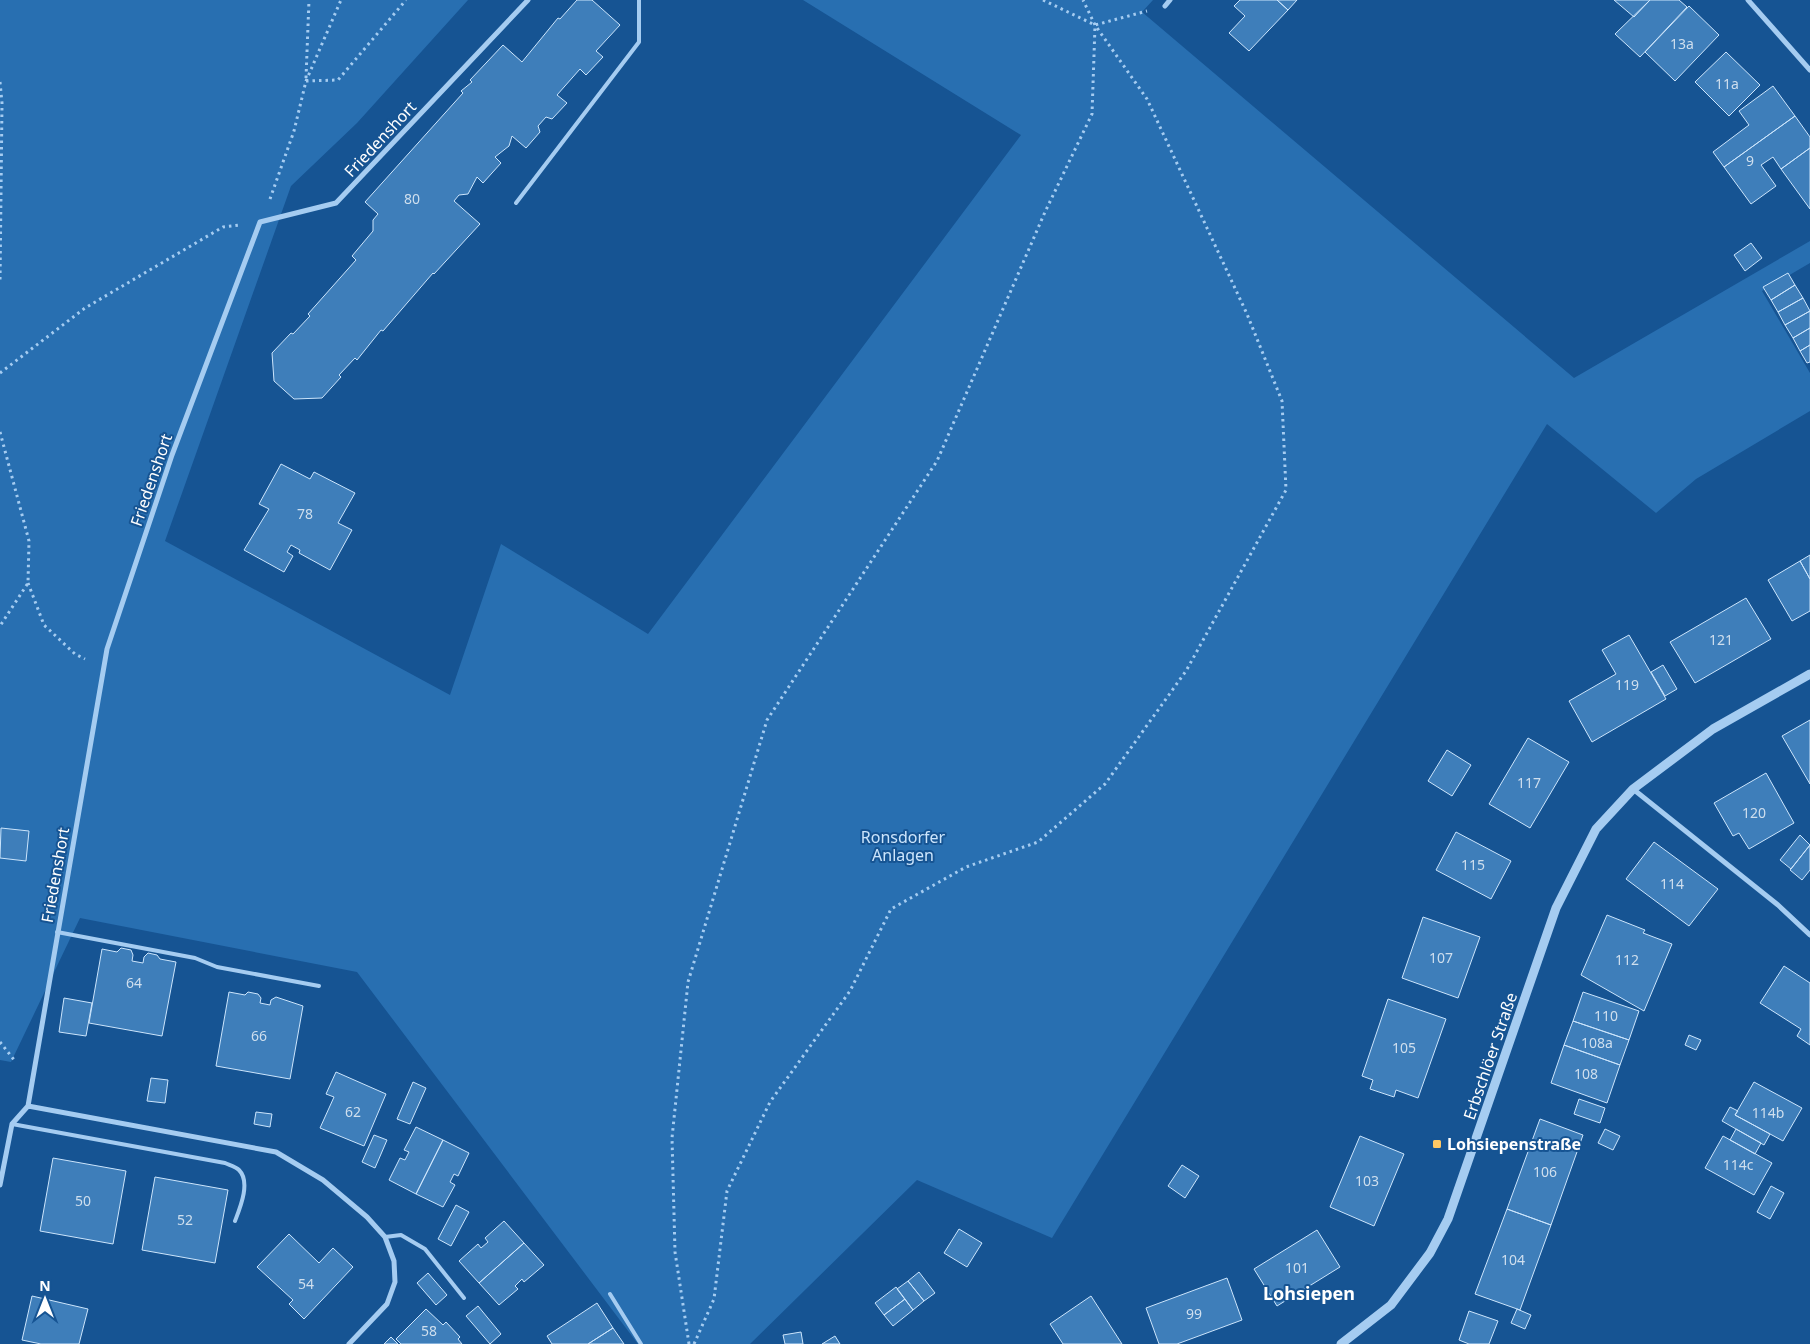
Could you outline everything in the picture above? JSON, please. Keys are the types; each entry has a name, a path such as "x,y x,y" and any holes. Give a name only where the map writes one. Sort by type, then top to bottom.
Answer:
{"street":[{"name":"Friedenshort","path":"28,1106 107,650 172,455 260,222 336,203 528,0"},
{"path":"1165,6 1170,0"},
{"path":"1748,0 1810,70"},
{"name":"Erbschlöer Straße","path":"1340,1344 1390,1305 1430,1253 1451,1210 1556,908 1596,829 1633,789 1713,729 1810,674"},
{"path":"1633,789 1778,905 1810,935"},
{"path":"0,1185 2,1162 12,1124 28,1106 276,1152 323,1180 367,1217 385,1237 394,1261 395,1282 387,1304 349,1344"}],"lane":[{"path":"516,203 639,42 639,0"},
{"path":"57,932 195,958 217,967 319,986"},
{"path":"12,1124 224,1163 239,1170 244,1179 242,1201 235,1221"},
{"path":"385,1237 401,1235 424,1249 464,1298"},
{"path":"610,1294 641,1344"}],"path":[{"path":"306,81 309,0"},
{"path":"0,373 85,308 214,232 223,227 260,222 279,179 294,131 306,81 341,0"},
{"path":"306,81 338,80 406,0"},
{"path":"1043,0 1095,26 1165,6"},
{"path":"694,1344 714,1299 727,1191 770,1102 850,990 891,909 966,867 1038,842 1105,784 1186,671 1286,490 1282,400 1247,314 1147,100 1095,26 1083,0"},
{"path":"689,1344 675,1252 672,1138 688,982 767,720 938,461 1045,212 1092,114 1095,26"},
{"path":"0,82 2,113 0,282"},
{"path":"0,432 29,541 28,583 44,625 76,654 103,669"},
{"path":"0,626 28,583"}],"green space":[{"name":"Ronsdorfer Anlagen","path":"0,0 468,0 357,123 291,186 165,541 450,695 501,544 648,634 1021,135 803,0 1153,0 1142,12 1574,378 1810,241 1810,263 1762,291 1810,373 1810,411 1696,479 1656,513 1547,424 1052,1238 917,1180 750,1344 638,1344 357,972 80,918 11,1062 0,1060"}],"building":[{"path":"577,0 592,0 620,25 596,51 603,57 586,75 580,69 557,95 567,103 552,119 546,117 538,126 540,132 526,148 512,136 509,146 495,157 501,163 483,183 477,177 468,194 459,195 454,201 480,224 433,273 383,331 381,330 357,360 355,358 339,375 341,377 322,398 294,399 274,381 272,353 310,316 308,314 356,260 352,256 373,231 373,220 378,214 365,202 463,93 461,91 472,82 470,80 503,45 522,62 558,18 560,19"},
{"path":"1240,0 1277,0 1288,10 1249,51 1229,33 1245,16 1234,6"},
{"path":"1277,0 1297,0 1288,10"},
{"path":"1614,0 1650,0 1634,17"},
{"path":"1650,0 1679,0 1687,7 1640,57 1615,34"},
{"path":"1689,6 1719,35 1675,81 1645,52"},
{"path":"1726,52 1760,85 1729,116 1695,82"},
{"path":"1773,86 1795,116 1724,167 1713,152 1749,125 1739,111"},
{"path":"1795,116 1810,137 1810,148 1781,169 1773,157 1761,165 1776,186 1751,204 1724,167"},
{"path":"1810,148 1810,209 1781,169"},
{"path":"1751,243 1762,258 1745,271 1734,255"},
{"path":"1788,273 1795,285 1771,300 1763,287"},
{"path":"1795,285 1803,298 1778,312 1771,300"},
{"path":"1803,298 1810,311 1785,325 1778,312"},
{"path":"1810,311 1810,328 1793,338 1785,325"},
{"path":"1810,328 1810,345 1800,351 1793,338"},
{"path":"1810,345 1810,362 1807,363 1800,351"},
{"path":"281,464 310,479 314,472 355,493 338,523 352,530 330,570 299,553 300,550 291,545 287,552 293,556 284,572 244,550 269,509 259,504"},
{"path":"1810,555 1810,579 1800,561"},
{"path":"1800,561 1810,579 1810,611 1792,621 1768,580"},
{"path":"1746,598 1771,639 1695,683 1670,642"},
{"path":"1629,635 1666,699 1592,742 1569,701 1616,674 1602,650"},
{"path":"1663,665 1677,689 1665,696 1651,672"},
{"path":"1810,720 1810,784 1782,736"},
{"path":"1528,738 1569,762 1530,828 1489,804"},
{"path":"1447,750 1471,765 1452,796 1428,781"},
{"path":"1766,773 1794,823 1749,849 1739,833 1733,836 1714,803"},
{"path":"1,828 29,831 26,861 0,858"},
{"path":"1456,832 1511,861 1491,899 1436,870"},
{"path":"1800,835 1810,845 1791,869 1780,860"},
{"path":"1654,842 1718,889 1689,926 1626,879"},
{"path":"1810,845 1810,870 1802,880 1790,870"},
{"path":"1607,915 1645,930 1643,933 1672,944 1644,1011 1581,975"},
{"path":"1423,917 1480,937 1458,998 1402,978"},
{"path":"121,948 131,950 133,955 132,961 143,963 144,957 148,953 157,955 160,959 176,962 162,1036 89,1023 102,949 117,952"},
{"path":"1784,966 1810,983 1810,1045 1797,1036 1801,1029 1760,1003"},
{"path":"229,992 245,995 248,992 258,994 261,998 260,1003 270,1005 271,1000 276,997 303,1006 290,1079 216,1066"},
{"path":"1583,992 1639,1011 1629,1040 1573,1021"},
{"path":"64,998 92,1003 86,1036 59,1032"},
{"path":"1388,999 1446,1019 1418,1098 1396,1090 1394,1097 1370,1089 1373,1080 1362,1076"},
{"path":"1573,1021 1629,1040 1620,1065 1564,1045"},
{"path":"1689,1035 1701,1040 1696,1050 1685,1045"},
{"path":"1564,1045 1620,1065 1607,1103 1551,1083"},
{"path":"336,1072 386,1094 364,1146 320,1128 334,1097 326,1094"},
{"path":"151,1078 168,1080 165,1103 147,1101"},
{"path":"413,1082 426,1088 410,1124 397,1119"},
{"path":"1754,1082 1802,1108 1783,1141 1735,1115"},
{"path":"1579,1099 1605,1108 1600,1123 1574,1114"},
{"path":"1730,1107 1738,1111 1735,1115 1770,1134 1764,1145 1722,1121"},
{"path":"256,1112 272,1114 270,1127 254,1124"},
{"path":"1540,1119 1583,1135 1551,1225 1507,1209"},
{"path":"416,1127 443,1140 416,1194 389,1180 400,1158 405,1160 409,1152 404,1150"},
{"path":"1605,1129 1620,1136 1613,1150 1598,1143"},
{"path":"1736,1129 1761,1143 1755,1154 1730,1140"},
{"path":"374,1135 387,1140 375,1168 362,1162"},
{"path":"1360,1136 1404,1154 1374,1226 1330,1207"},
{"path":"1723,1136 1772,1163 1754,1195 1705,1168"},
{"path":"443,1140 469,1153 458,1176 454,1174 450,1182 455,1185 443,1207 416,1194"},
{"path":"53,1158 126,1171 113,1244 40,1231"},
{"path":"1182,1165 1199,1176 1185,1198 1168,1186"},
{"path":"155,1177 228,1190 215,1263 142,1250"},
{"path":"1771,1186 1784,1193 1770,1219 1757,1212"},
{"path":"456,1205 469,1212 451,1246 438,1239"},
{"path":"1507,1209 1551,1225 1520,1310 1475,1294"},
{"path":"504,1221 524,1243 479,1283 459,1261 478,1244 481,1248 488,1242 485,1238"},
{"path":"959,1229 982,1243 967,1267 944,1253"},
{"path":"1317,1230 1340,1267 1277,1306 1254,1269"},
{"path":"289,1234 319,1263 333,1248 353,1267 304,1319 289,1304 293,1300 257,1267"},
{"path":"524,1243 544,1265 524,1282 522,1279 515,1286 518,1289 499,1305 479,1283"},
{"path":"919,1272 935,1293 924,1301 908,1281"},
{"path":"428,1273 447,1295 436,1305 417,1283"},
{"path":"1227,1278 1242,1320 1177,1344 1159,1344 1146,1308"},
{"path":"908,1281 924,1301 913,1310 897,1289"},
{"path":"896,1287 905,1299 884,1315 875,1303"},
{"path":"32,1296 88,1309 79,1344 41,1344 22,1340"},
{"path":"1091,1296 1122,1344 1063,1344 1050,1324"},
{"path":"905,1299 913,1310 893,1326 884,1315"},
{"path":"597,1303 613,1328 588,1344 552,1344 547,1336"},
{"path":"478,1306 501,1334 490,1344 466,1316"},
{"path":"426,1309 443,1325 446,1322 460,1337 458,1339 462,1344 401,1344 396,1339"},
{"path":"1517,1309 1531,1315 1525,1329 1511,1323"},
{"path":"1469,1311 1498,1321 1489,1344 1469,1344 1459,1340"},
{"path":"613,1328 624,1344 588,1344"},
{"path":"801,1332 803,1344 785,1344 783,1335"},
{"path":"835,1336 840,1344 822,1344"},
{"path":"391,1337 398,1344 384,1344"}],"place":[{"name":"Lohsiepenstraße","path":"1437,1144"}],"district":[{"name":"Lohsiepen","path":"1309,1294"}]}
